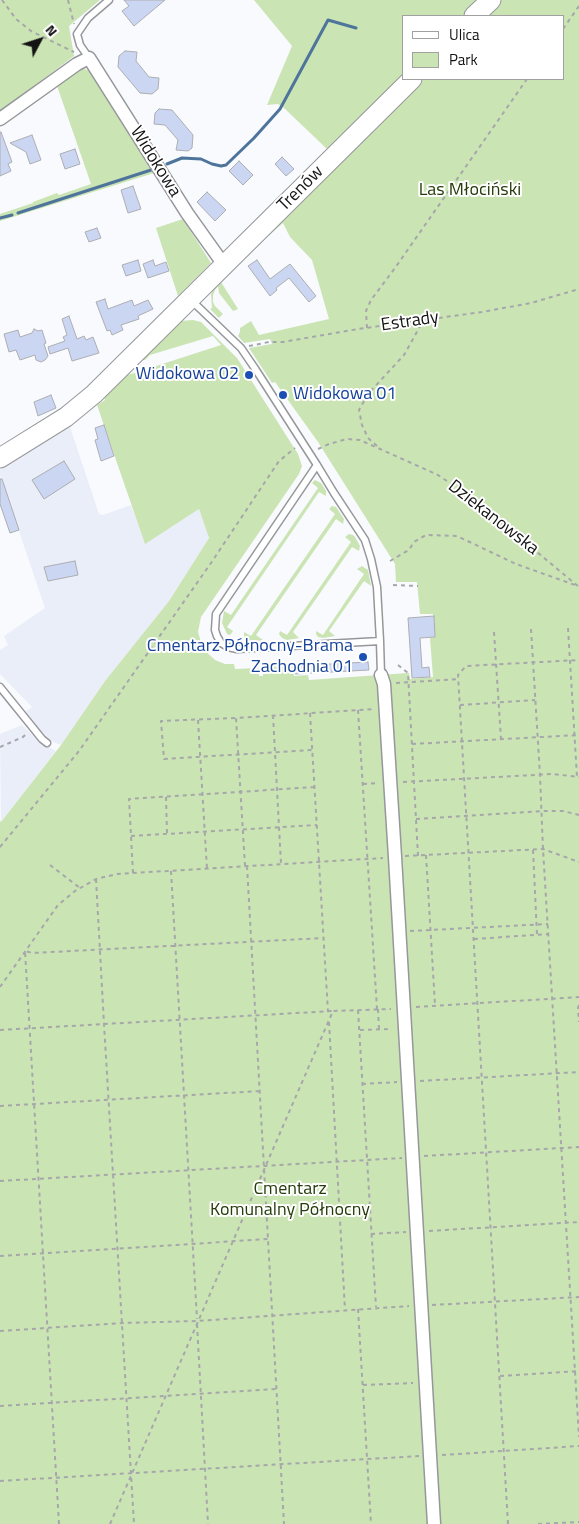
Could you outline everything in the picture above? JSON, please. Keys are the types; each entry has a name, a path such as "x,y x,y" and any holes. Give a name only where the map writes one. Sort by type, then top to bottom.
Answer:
{"main road":[{"path":"475,15 491,0"},
{"name":"Trenów","path":"190,299 411,80"},
{"path":"0,458 66,417 94,394 190,299"}],"street":[{"path":"0,119 89,58"},
{"name":"Widokowa","path":"89,58 187,213 224,265"},
{"path":"383,679 400,932 434,1524"}],"lane":[{"path":"89,58 80,45 77,34 88,18 109,0"},
{"path":"190,299 249,359 364,540 374,569 377,587 383,679"},
{"path":"317,466 219,608 215,622 217,636 221,643 228,647 237,648 380,641"},
{"path":"0,687 47,743"}],"path":[{"path":"2,0 16,19 31,31 89,58"},
{"path":"68,0 77,34"},
{"path":"564,28 579,6"},
{"path":"367,328 366,311 371,300 526,80"},
{"name":"Estrady","path":"240,348 269,342 283,342 482,312 530,303 579,289"},
{"path":"379,448 368,438 362,425 359,410 368,394 404,355 423,320"},
{"name":"Dziekanowska","path":"318,449 347,439 360,440 438,475 472,498 578,586"},
{"path":"0,847 79,751 280,461 296,447"},
{"path":"390,562 409,550 414,542 426,535 457,536 516,564 578,586"},
{"path":"393,584 418,586"},
{"path":"363,784 540,774 578,777 568,628"},
{"path":"531,629 579,1437"},
{"path":"494,632 501,739"},
{"path":"508,1524 458,674 466,666 579,660"},
{"path":"398,666 408,673 409,682 418,856"},
{"path":"383,679 409,682 459,679"},
{"path":"460,706 535,700"},
{"path":"312,750 164,759 161,721 386,708"},
{"path":"358,710 379,1029"},
{"path":"310,713 328,1012"},
{"path":"273,715 281,864"},
{"path":"236,718 252,942 284,1524"},
{"path":"198,720 207,868"},
{"path":"0,747 23,737 30,724"},
{"path":"412,744 579,735"},
{"path":"133,873 129,799 315,787"},
{"path":"166,797 167,833"},
{"path":"416,819 542,811 579,815"},
{"path":"131,836 317,826"},
{"path":"532,849 537,935"},
{"path":"0,987 58,905 80,888 96,879 117,874 532,849 543,849 579,862"},
{"path":"426,855 435,1006"},
{"path":"50,865 80,888"},
{"path":"171,871 208,1524"},
{"path":"96,879 134,1524"},
{"path":"400,932 548,924"},
{"path":"474,939 548,934"},
{"path":"25,952 100,950 324,938"},
{"path":"25,952 59,1524"},
{"path":"0,1030 579,997"},
{"path":"579,1006 579,1022"},
{"path":"358,1010 376,1308"},
{"path":"110,1524 332,1012"},
{"path":"329,1020 345,1310"},
{"path":"359,1030 405,1028"},
{"path":"362,1084 579,1072"},
{"path":"0,1106 260,1091"},
{"path":"0,1181 579,1147"},
{"path":"371,1234 579,1222"},
{"path":"0,1256 268,1239"},
{"path":"0,1331 197,1322 358,1309 579,1296"},
{"path":"358,1309 371,1524"},
{"path":"500,1376 579,1372"},
{"path":"363,1385 425,1382"},
{"path":"0,1406 277,1389"},
{"path":"0,1481 579,1446"},
{"path":"538,1524 579,1522"}],"shaded area":[{"path":"70,427 99,514 103,515 131,505 145,543 199,509 209,538 169,601 105,681 61,745 51,741 34,725 25,712 32,707 0,674 0,650 8,645 4,636 45,608 0,475 0,470"},
{"path":"22,725 41,743 56,751 1,822 0,734"}],"green space":[{"path":"0,0 100,0 69,26 74,56 0,111"},
{"path":"254,0 483,0 468,15 402,15 402,80 325,154 323,153 327,149 284,108 278,104 267,105 292,46"},
{"name":"Cmentarz Komunalny Północny","path":"499,0 579,0 579,1524 0,1524 0,820 1,822 61,745 105,681 169,601 209,538 199,509 145,544 97,405 105,400 103,394 123,376 142,371 146,377 151,374 150,368 221,345 213,336 150,355 145,360 142,360 181,321 193,320 201,322 237,358 298,454 302,466 299,474 201,617 198,632 203,649 215,660 225,664 234,664 235,669 258,668 259,676 263,676 263,668 293,665 294,676 308,675 309,680 408,673 410,679 433,677 430,638 434,637 433,614 420,614 417,582 396,582 395,564 318,442 275,382 272,383 249,348 272,344 270,339 244,343 238,336 240,328 251,321 259,335 329,319 312,260 290,237 283,223 266,238 265,236 418,80 564,80 564,15 483,15"},
{"path":"76,69 89,70 154,173 0,221 0,214 57,193 59,195 91,184 56,83"},
{"path":"183,219 211,263 178,296 156,228"},
{"path":"258,241 261,242 221,282 238,309 233,311 219,293 218,286 215,290 213,302 223,314 219,318 210,309 212,308 211,294 213,290"},
{"path":"315,480 321,483 326,491 326,496 319,492 227,627 233,631 230,635 227,634 222,623 224,611 231,615 318,488 312,483"},
{"path":"332,506 336,507 344,519 343,524 336,519 256,635 263,640 248,642 244,637 244,632 251,636 335,514 329,509"},
{"path":"349,534 355,537 360,546 359,551 352,547 293,632 299,638 287,640 282,638 279,634 280,631 287,635 351,542 345,537"},
{"path":"362,566 368,570 371,586 364,581 329,631 335,636 318,637 316,631 323,635 364,574 357,569"}],"building":[{"path":"124,0 165,0 134,26 122,11 129,6"},
{"path":"125,51 137,52 136,61 149,77 159,78 158,89 152,94 140,93 118,67 119,56"},
{"path":"159,109 172,110 193,135 192,148 188,151 176,150 178,140 165,125 154,124 155,113"},
{"path":"0,132 12,162 8,164 11,171 0,176"},
{"path":"32,135 41,160 30,164 26,152 10,143"},
{"path":"75,149 80,164 65,169 60,154"},
{"path":"282,157 294,169 286,176 275,164"},
{"path":"239,161 253,175 243,185 229,171"},
{"path":"133,186 141,209 128,213 121,190"},
{"path":"207,192 226,210 215,221 197,202"},
{"path":"97,228 101,238 89,242 85,232"},
{"path":"138,260 141,271 126,276 122,265"},
{"path":"153,260 155,266 166,262 169,271 148,278 143,264"},
{"path":"257,260 270,279 290,264 316,296 309,302 289,278 276,288 277,290 270,296 248,266"},
{"path":"105,299 108,309 132,300 134,306 148,300 153,309 138,316 139,319 121,325 123,330 112,335 110,330 107,331 96,302"},
{"path":"69,316 77,339 84,336 86,340 93,337 99,353 72,361 68,348 50,354 48,347 65,341 63,337 67,335 62,319"},
{"path":"34,329 42,330 48,356 41,362 36,360 35,355 20,360 16,350 9,352 4,334 18,330 20,337 32,333"},
{"path":"51,395 56,408 38,416 34,402"},
{"path":"104,425 114,456 101,461 95,440 98,439 95,428"},
{"path":"64,461 75,479 44,499 32,480"},
{"path":"0,479 2,479 19,530 10,533 0,504"},
{"path":"75,561 78,575 48,581 44,567"},
{"path":"434,616 435,637 420,638 422,668 429,667 430,677 412,678 408,618"},
{"path":"368,662 369,670 295,674 294,666"}],"waterway":[{"path":"167,164 182,158 201,159 212,164 226,165 280,109 328,20 356,28"},
{"path":"18,213 151,170"},
{"path":"0,218 12,215"}],"place":[{"name":"Widokowa 02","path":"249,375"},
{"name":"Widokowa 01","path":"283,395"},
{"name":"Cmentarz Północny-Brama Zachodnia 01","path":"363,657"}],"park label":[{"name":"Las Młociński","path":"470,191"}]}
